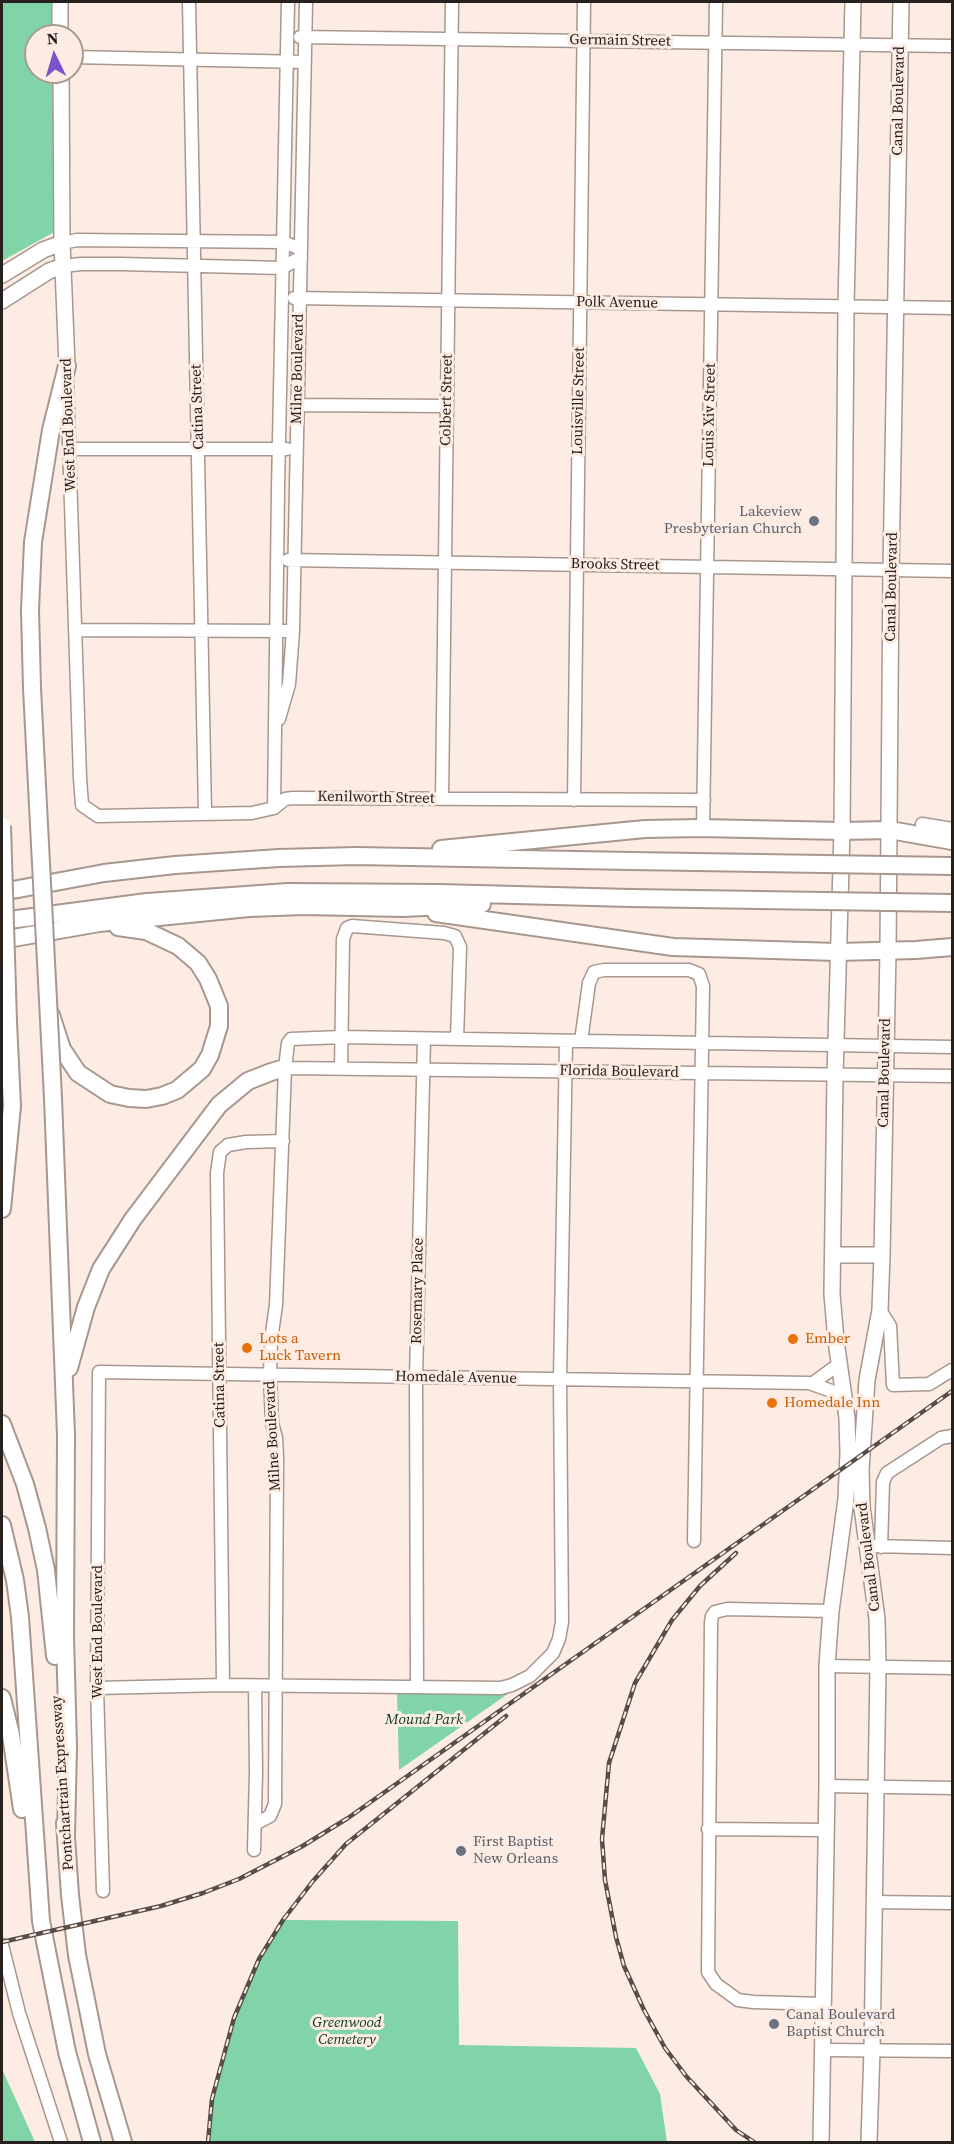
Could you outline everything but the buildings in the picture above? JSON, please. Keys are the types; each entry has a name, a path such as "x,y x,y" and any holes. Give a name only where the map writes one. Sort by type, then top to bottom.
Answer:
{"highway":[{"path":"66,1834 68,1747 65,1637 65,1390 50,1009 32,688 30,610 33,542 51,430 67,366"},
{"path":"2,826 12,1106 2,1209"},
{"path":"356,856 645,829 890,830 952,841"},
{"path":"2,892 104,873 175,865 279,858 356,856 952,866"},
{"path":"2,921 147,902 278,892 952,903"},
{"path":"2,940 99,923 249,908 304,906 403,908 584,897"},
{"path":"403,908 673,947 837,952 952,947"},
{"path":"50,1009 62,1049 78,1073 110,1094 146,1099 162,1096 177,1090 191,1080 206,1062 216,1039 219,1026 219,1006 208,978 198,963 178,945 146,931 99,923"},
{"path":"2,1077 8,1022"},
{"path":"65,1390 86,1307 101,1269 133,1219 219,1105 248,1081 285,1068"},
{"name":"Pontchartrain Expressway","path":"2,1424 25,1484 46,1570 54,1642 70,1895 81,1976 95,2045 123,2142"},
{"name":"Pontchartrain Expressway","path":"2,1525 15,1580 20,1617 36,1871 48,1965 89,2138"},
{"path":"2,1698 11,1735 24,1821 36,1871"}],"main road":[{"path":"60,2 60,24"},
{"name":"Canal Boulevard","path":"821,2142 827,1666 831,1611 846,1499 847,1418 832,1294 837,952 842,831 846,306 853,2"},
{"name":"Canal Boulevard","path":"869,2142 878,1667 874,1546 862,1507 863,1425 867,1380 880,1310 882,1255 901,2"},
{"name":"West End Boulevard","path":"61,84 62,243 67,366"},
{"path":"2,275 43,250 62,243"},
{"path":"2,301 49,271 63,266"},
{"path":"833,1255 882,1255"}],"street":[{"name":"Catina Street","path":"189,2 205,813"},
{"name":"Milne Boulevard","path":"274,808 288,2"},
{"name":"Milne Boulevard","path":"275,734 289,684 293,631 306,2"},
{"name":"Colbert Street","path":"442,799 443,561 452,2"},
{"name":"Louisville Street","path":"574,800 584,2"},
{"name":"Louis Xiv Street","path":"703,828 716,2"},
{"name":"Germain Street","path":"287,36 952,46"},
{"path":"84,57 305,62"},
{"path":"62,243 76,240 283,243 301,253 282,268 121,264 63,266"},
{"name":"Polk Avenue","path":"282,298 952,308"},
{"name":"West End Boulevard","path":"67,366 80,778"},
{"path":"298,405 447,406"},
{"path":"69,449 297,448"},
{"name":"Brooks Street","path":"277,560 952,571"},
{"path":"75,630 293,631"},
{"name":"Kenilworth Street","path":"80,778 82,805 98,816 252,813 274,808 285,799 293,798 704,800"},
{"path":"922,824 952,829"},
{"path":"341,1068 343,939 346,928 358,925 455,936 460,947 457,1039"},
{"path":"580,1041 589,983 594,972 689,970 699,974 703,986 694,1542"},
{"name":"Florida Boulevard","path":"291,1039 342,1037 952,1047"},
{"name":"Milne Boulevard","path":"255,1824 270,1816 275,1804 277,1456 272,1423 270,1374 271,1340 276,1305 285,1068 288,1042 291,1039"},
{"name":"Rosemary Place","path":"417,1687 416,1377 424,1039"},
{"path":"97,1688 223,1685 482,1689 512,1685 530,1676 553,1653 559,1639 562,1622 560,1380 566,1041"},
{"name":"Florida Boulevard","path":"285,1068 952,1076"},
{"name":"Catina Street","path":"223,1685 217,1173 220,1152 228,1145 283,1141"},
{"path":"880,1310 890,1326 892,1385 929,1384 952,1370"},
{"path":"813,1383 839,1364"},
{"name":"West End Boulevard","path":"99,1372 97,1688 103,1891"},
{"name":"Homedale Avenue","path":"99,1372 813,1383 843,1395"},
{"path":"952,1436 941,1438 887,1473 883,1482 874,1546 952,1548"},
{"path":"824,2004 738,2000 711,1978 708,1972 708,1829 712,1616 721,1610 831,1611"},
{"path":"827,1666 952,1668"},
{"path":"254,1850 255,1687"},
{"path":"827,1786 952,1788"},
{"path":"708,1829 826,1830"},
{"path":"874,1902 952,1903"},
{"path":"2,1945 19,2013 61,2142"},
{"path":"822,2050 952,2051"}],"green space":[{"path":"2,2 51,2 51,24 24,24 24,84 52,84 56,231 2,261"},
{"name":"Mound Park","path":"397,1693 509,1693 399,1770"},
{"name":"Greenwood Cemetery","path":"283,1920 458,1921 459,2045 636,2048 660,2094 667,2142 208,2142 212,2099 234,2018 259,1959"},
{"path":"2,2069 35,2142 2,2142"}],"railway":[{"path":"2,1942 161,1906 203,1893 239,1879 301,1847 348,1818 952,1391"},
{"path":"736,1553 700,1586 672,1620 635,1683 609,1763 602,1839 605,1880 616,1937 624,1966 644,2010 665,2048 686,2076 736,2130 754,2142"},
{"path":"208,2142 212,2099 234,2018 259,1959 283,1920 346,1844 506,1716"}],"place":[{"name":"Lakeview Presbyterian Church","path":"814,521"},
{"name":"Ember","path":"793,1339"},
{"name":"Lots a Luck Tavern","path":"247,1348"},
{"name":"Homedale Inn","path":"772,1403"},
{"name":"First Baptist New Orleans","path":"461,1851"},
{"name":"Canal Boulevard Baptist Church","path":"774,2024"}]}
